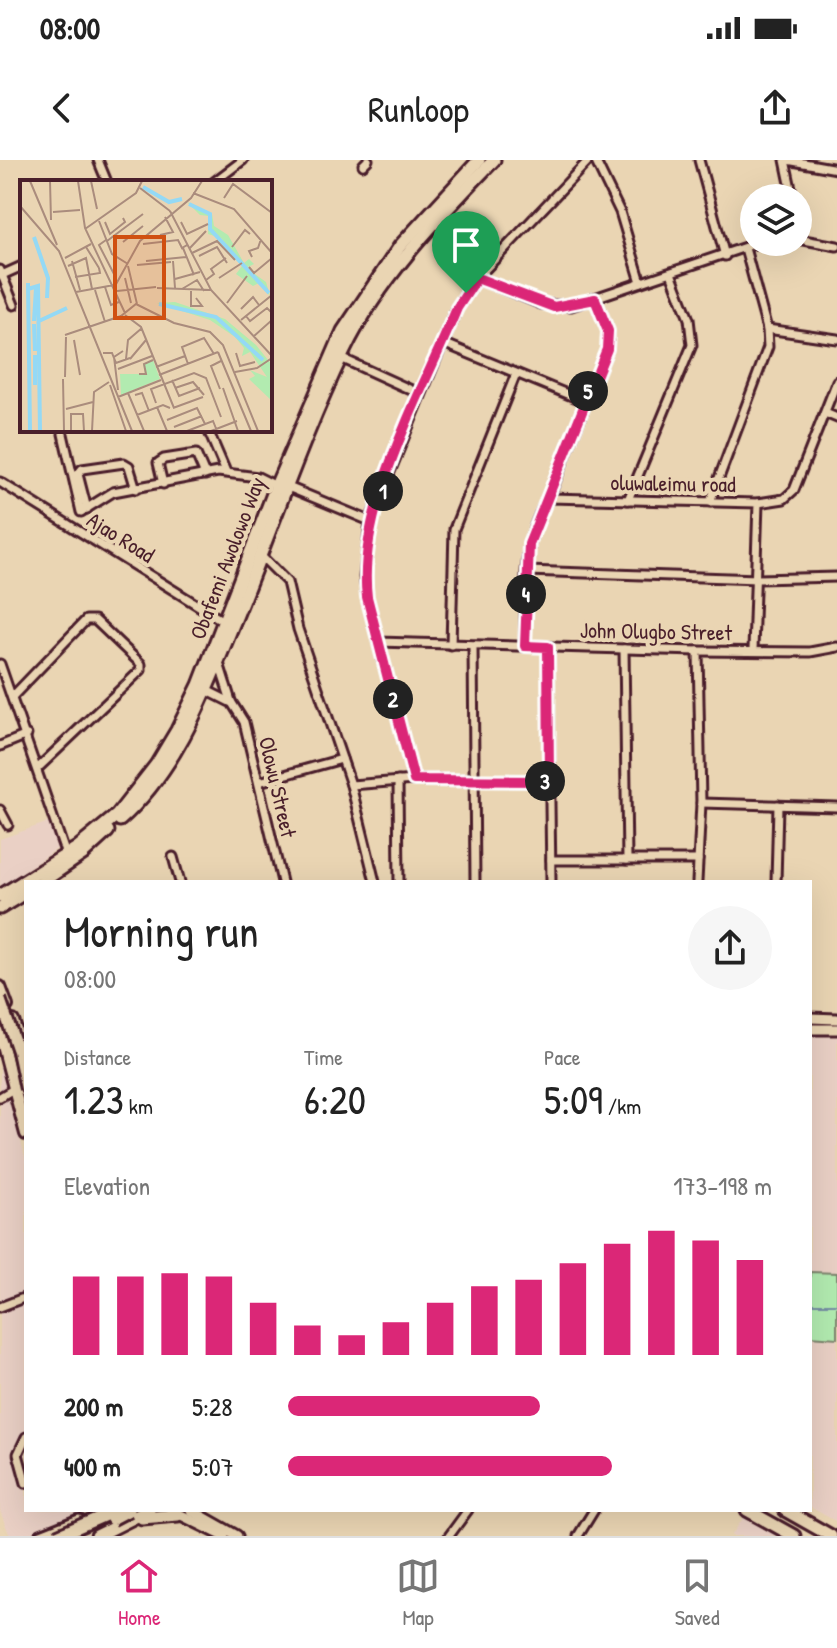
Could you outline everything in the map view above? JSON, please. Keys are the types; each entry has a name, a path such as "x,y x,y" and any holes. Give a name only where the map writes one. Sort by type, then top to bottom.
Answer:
{"main road":[{"name":"Obafemi Awolowo Way","path":"45,880 83,854 119,817 177,730 341,358 368,308 479,160"},
{"name":"Obafemi Awolowo Way","path":"26,880 138,803 165,768 206,690 261,556 282,486 343,331 400,246 494,160"},
{"name":"Obafemi Awolowo Way","path":"0,896 24,881"},
{"path":"0,908 24,893"},
{"path":"0,987 24,1104"},
{"path":"0,999 18,1051 24,1116"},
{"path":"3,1010 24,1057"},
{"path":"0,1034 21,1088"},
{"path":"41,1536 100,1512"},
{"path":"57,1536 112,1512"},
{"path":"70,1536 131,1515 175,1512"},
{"path":"751,1512 794,1536"},
{"path":"789,1512 831,1536"},
{"path":"93,1515 103,1525 99,1535"},
{"path":"99,1535 131,1515"}],"street":[{"path":"98,160 106,180"},
{"path":"216,180 232,163 243,160"},
{"path":"414,780 364,577 370,521 457,308 477,278 592,160 617,204 641,282"},
{"path":"699,160 725,256"},
{"path":"790,184 786,160 837,169"},
{"path":"812,242 837,246"},
{"path":"477,278 554,307 595,299 740,250"},
{"path":"710,502 767,354 767,329 747,256"},
{"path":"1,272 14,305"},
{"path":"628,500 692,345 689,319 671,273"},
{"path":"525,646 529,544 536,520 549,498 584,401 607,349 609,336 595,299"},
{"path":"767,329 837,339"},
{"path":"443,343 515,376 584,401"},
{"path":"341,358 420,394"},
{"path":"451,645 454,529 515,376"},
{"path":"758,503 784,499 794,490 837,381"},
{"path":"825,413 837,418"},
{"path":"209,432 226,472"},
{"path":"63,434 81,512 113,492 226,472 258,477 370,521"},
{"path":"163,484 158,463 164,459 196,454 205,475"},
{"path":"87,509 78,474 82,469 124,463 129,466 136,489"},
{"name":"Ajao Road","path":"0,482 223,621"},
{"name":"oluwaleimu road","path":"549,498 758,503 758,579 753,650"},
{"path":"261,556 287,582 298,629 351,785 375,880"},
{"path":"527,571 758,579 837,577"},
{"path":"13,696 86,620 95,620 141,664 141,670 94,719 38,768"},
{"name":"John Olugbo Street","path":"378,642 698,651 810,652 837,647"},
{"path":"473,646 475,880"},
{"path":"548,647 551,880"},
{"path":"624,649 627,860"},
{"path":"697,880 701,803 698,651"},
{"name":"Olowu Street","path":"218,661 232,703 244,722 282,880"},
{"path":"0,664 66,855"},
{"path":"206,690 232,703"},
{"path":"0,746 27,735"},
{"path":"259,782 342,759"},
{"path":"351,785 414,780 549,781"},
{"path":"398,781 399,880"},
{"path":"701,803 837,807"},
{"path":"776,880 778,805"},
{"path":"0,810 8,825"},
{"path":"173,857 179,880"},
{"path":"551,860 698,860"},
{"path":"812,1018 837,1019"},
{"path":"812,1029 837,1029"},
{"path":"0,1097 21,1088"},
{"path":"0,1307 24,1298"},
{"path":"24,1441 18,1454 24,1476"},
{"path":"175,1512 224,1536"},
{"path":"195,1512 237,1536"},
{"path":"449,1536 467,1512"},
{"path":"578,1536 593,1512"}],"shaded area":[{"path":"49,822 57,849 0,887 0,839"},
{"path":"812,1034 837,1035 837,1273 812,1272"},
{"path":"0,1060 24,1153 24,1512 86,1512 25,1536 10,1536 0,1511"},
{"path":"812,1336 837,1338 837,1522 812,1508"},
{"path":"744,1517 779,1536 731,1536"}],"green space":[{"path":"812,1272 837,1273 837,1338 812,1336"}],"waterway":[{"path":"812,1304 837,1304"}],"route":[{"path":"477,278 554,307 595,299 609,336 607,349 584,401 549,498 536,520 529,544 525,646 548,647 549,781 414,780 367,597 364,577 370,521 420,394 466,293 477,278"}]}
